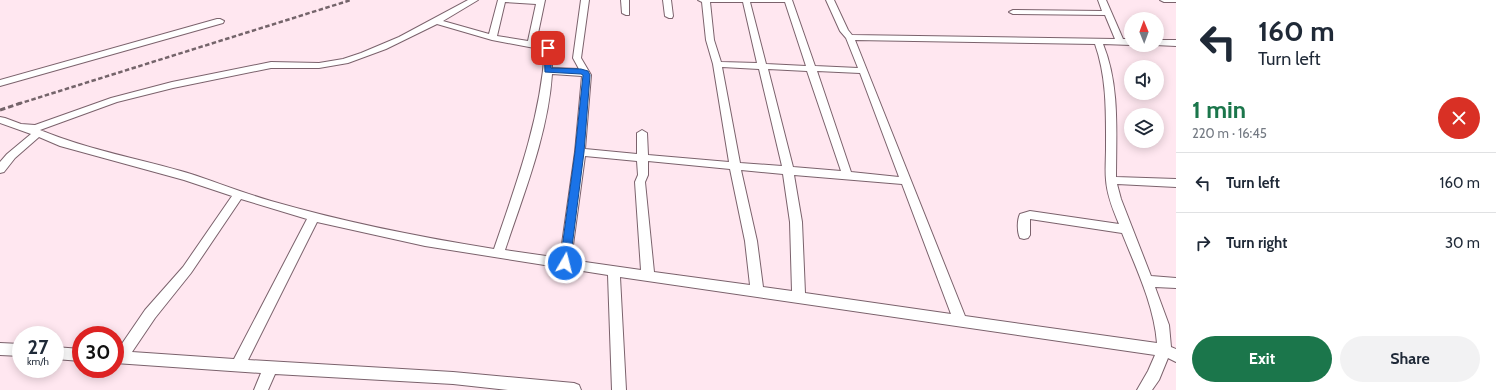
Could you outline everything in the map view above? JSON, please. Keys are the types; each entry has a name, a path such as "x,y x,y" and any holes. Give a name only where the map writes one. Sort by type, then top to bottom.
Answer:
{"street":[{"path":"0,169 33,131 114,100 180,84 271,65 324,65 348,60 384,47 474,0"},
{"path":"492,38 503,0 541,1 532,44"},
{"path":"565,263 580,152 587,79 577,58 585,0"},
{"path":"625,0 626,13"},
{"path":"667,0 669,16"},
{"path":"702,0 788,0 847,175"},
{"path":"706,0 710,40 717,64 735,166 751,241 758,290"},
{"path":"830,0 844,31 850,37 960,320"},
{"path":"1102,0 1120,42"},
{"path":"1164,0 1176,0"},
{"path":"746,1 788,170 796,222 800,297"},
{"path":"1013,12 1104,13 1106,11"},
{"path":"435,21 492,38 548,48 542,110 535,138 498,254"},
{"path":"0,83 220,22"},
{"path":"850,37 1124,42"},
{"path":"1098,42 1105,60 1109,84 1111,180 1115,199 1162,325 1170,353"},
{"path":"1164,43 1176,43"},
{"path":"717,64 864,72"},
{"path":"547,70 585,73"},
{"path":"2,120 64,144 187,177 314,217 425,242 498,254 960,320 1170,353"},
{"path":"642,133 643,175 640,182 648,275"},
{"path":"580,152 907,181"},
{"path":"1111,180 1176,182"},
{"path":"124,349 150,314 187,270 240,194"},
{"path":"1024,235 1024,217 1030,215 1126,229"},
{"path":"238,366 314,217"},
{"path":"614,270 619,390"},
{"path":"1146,281 1176,283"},
{"path":"0,349 12,350"},
{"path":"1144,390 1170,353"},
{"path":"124,357 270,368 453,378 574,390"},
{"path":"261,390 270,368"}],"railway":[{"path":"18,104 351,0"},
{"path":"0,110 18,104"}],"route":[{"path":"548,48 549,53 547,70 581,72 587,75 580,152 565,263"}]}
